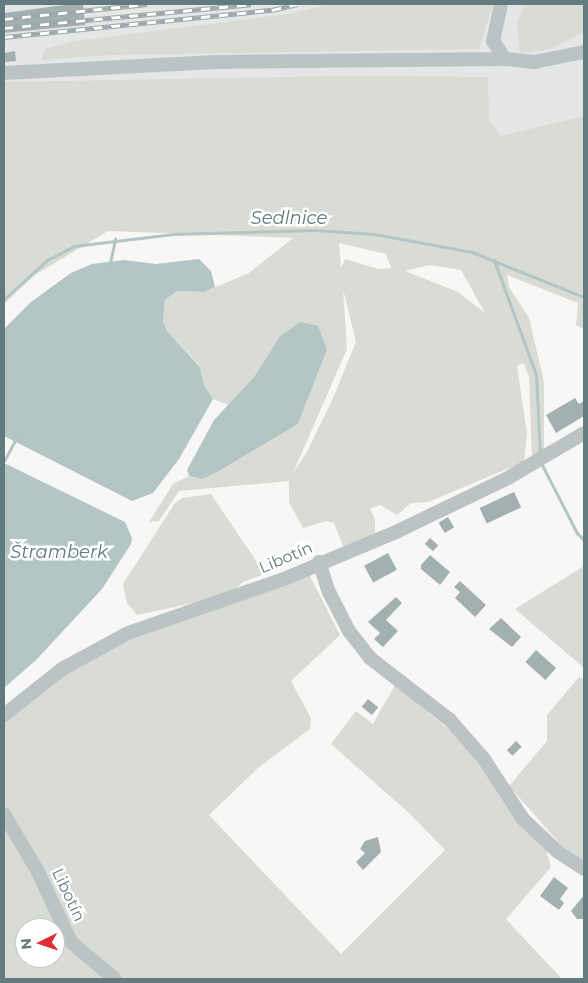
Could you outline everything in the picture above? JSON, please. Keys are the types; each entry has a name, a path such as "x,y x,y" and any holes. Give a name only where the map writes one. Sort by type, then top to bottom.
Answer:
{"street":[{"path":"501,4 493,41 505,59"},
{"path":"4,73 216,62 505,59 534,62 584,52"},
{"name":"Libotín","path":"4,715 62,669 120,637 284,579 319,562 398,531 508,478 584,433"},
{"path":"319,562 329,592 349,631 370,658 426,699 450,720 484,759 523,819 558,852 584,869"},
{"name":"Libotín","path":"4,814 38,872 71,942 115,979"}],"shaded area":[{"path":"4,4 584,4 584,160 4,160"},
{"path":"331,4 493,4 479,49 114,55 42,60 45,49 75,41 288,14"},
{"path":"525,4 584,4 584,32 550,49 520,53 517,22"},
{"path":"346,76 488,77 489,120 501,136 584,116 584,329 576,325 578,303 507,275 509,287 529,318 544,382 544,454 532,461 529,376 523,363 517,366 527,433 524,462 428,502 411,503 397,515 380,505 370,509 375,519 375,535 344,548 334,523 327,521 303,528 289,502 289,481 179,491 159,521 149,522 173,484 189,476 196,478 219,471 298,424 327,350 300,322 280,336 254,377 228,405 213,399 204,385 200,366 167,331 163,321 165,300 177,291 204,292 249,273 293,238 108,231 35,275 4,304 4,82","holes":["339,243 386,254 391,268 378,269 345,259 341,268","430,265 461,270 485,313 458,292 405,271","343,289 356,342 333,398 307,452 293,473 347,349"]},
{"path":"211,494 265,574 243,582 227,596 137,615 127,603 123,584 175,503 182,498"},
{"path":"584,566 584,668 515,609"},
{"path":"309,574 340,635 291,681 311,718 310,729 258,768 209,815 341,954 445,850 410,814 331,744 356,711 373,724 395,685 459,738 490,777 505,805 546,849 551,867 506,919 562,979 4,979 4,829 14,823 4,804 4,721 48,684 114,645"},
{"path":"579,677 584,679 584,861 562,846 509,786 547,741 547,715"}],"water":[{"path":"199,259 211,271 215,287 204,292 177,291 165,300 163,321 167,331 200,367 204,385 213,399 179,459 153,493 132,501 4,436 4,329 31,302 71,273 92,264 124,260 156,264"},
{"path":"300,322 318,326 327,350 298,424 219,471 202,479 189,476 187,470 214,420 254,377 280,336"},
{"name":"Štramberk","path":"4,463 125,522 132,538 131,544 102,589 36,660 4,688"}],"building":[{"path":"83,4 85,25 4,33 4,13"},
{"path":"15,51 16,61 4,62 4,53"},
{"path":"575,398 579,404 584,401 584,416 556,433 546,415"},
{"path":"514,492 521,507 487,523 480,508"},
{"path":"448,517 454,527 445,533 439,523"},
{"path":"430,538 438,545 433,551 425,544"},
{"path":"388,553 397,570 373,582 364,566"},
{"path":"430,555 450,572 440,585 421,569 421,565"},
{"path":"460,581 486,605 475,617 455,598 460,592 454,587"},
{"path":"396,597 402,603 386,620 398,631 383,647 374,639 380,633 368,622"},
{"path":"501,618 521,637 512,647 489,629"},
{"path":"536,650 556,668 545,680 525,662"},
{"path":"368,699 378,707 372,715 362,707"},
{"path":"516,741 522,747 512,756 507,750"},
{"path":"378,837 381,852 363,870 356,862 365,853 360,849 365,841"},
{"path":"554,877 568,888 560,899 564,903 559,910 540,896"},
{"path":"584,895 584,919 577,919 571,911"}],"waterway":[{"name":"Sedlnice","path":"4,299 47,260 74,246 173,234 314,230 374,234 472,252 584,297"},
{"path":"110,263 115,239"},
{"path":"494,260 536,375 540,454"},
{"path":"4,461 16,438"},
{"path":"541,463 577,533 584,540"}],"railway":[{"path":"4,19 147,4"},
{"path":"4,28 251,4"},
{"path":"4,37 272,10 297,4"}]}
